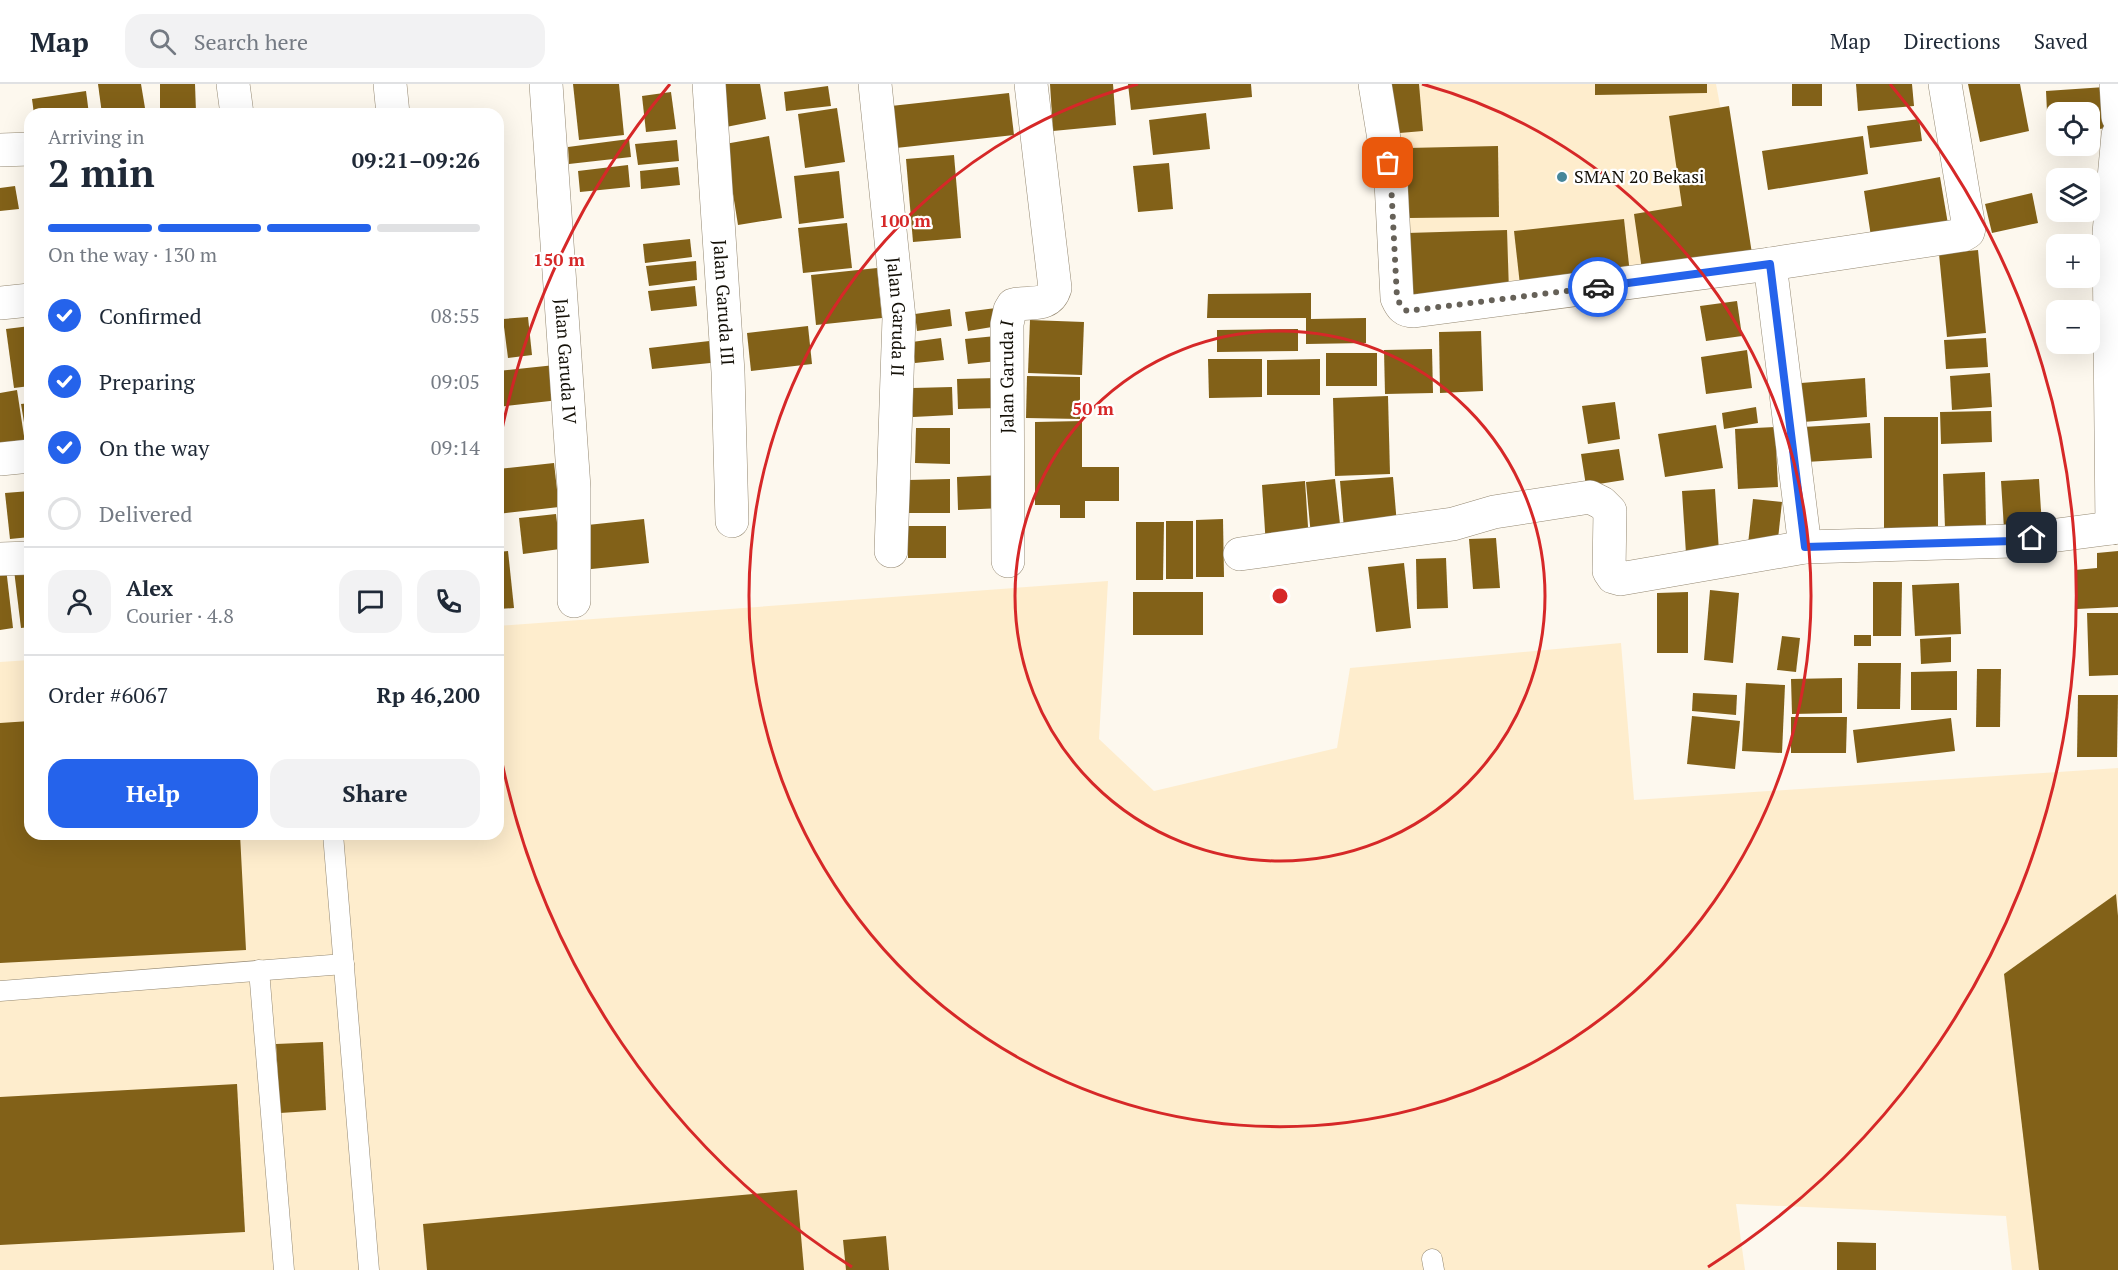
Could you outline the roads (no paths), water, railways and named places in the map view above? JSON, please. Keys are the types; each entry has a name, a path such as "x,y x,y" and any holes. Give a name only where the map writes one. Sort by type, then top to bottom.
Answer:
{"street":[{"path":"233,84 236,108"},
{"path":"390,84 392,108"},
{"name":"Jalan Garuda IV","path":"546,84 574,488 574,601"},
{"name":"Jalan Garuda III","path":"709,84 728,372 732,521"},
{"name":"Jalan Garuda II","path":"875,84 898,318 891,551"},
{"name":"Jalan Garuda I","path":"1008,561 1007,324 1013,305 1046,302 1052,297 1055,288 1031,84"},
{"path":"1375,84 1391,182 1397,298 1407,311 1770,264 1963,235 1968,232 1969,228 1945,84"},
{"path":"2116,84 2118,117"},
{"path":"1240,554 1453,524 1494,512 1590,497 1602,503 1610,511 1609,571 1613,578 1620,579 1805,547 2013,541 2115,527 2109,233 2118,135"},
{"path":"0,150 24,148"},
{"path":"1770,264 1805,547"},
{"path":"0,303 24,301"},
{"path":"0,459 24,457"},
{"path":"0,559 24,558"}],"lane":[{"path":"334,840 369,1270"},
{"path":"0,991 344,964"},
{"path":"259,970 284,1270"}],"place":[{"name":"SMAN 20 Bekasi","path":"1562,177"}]}
